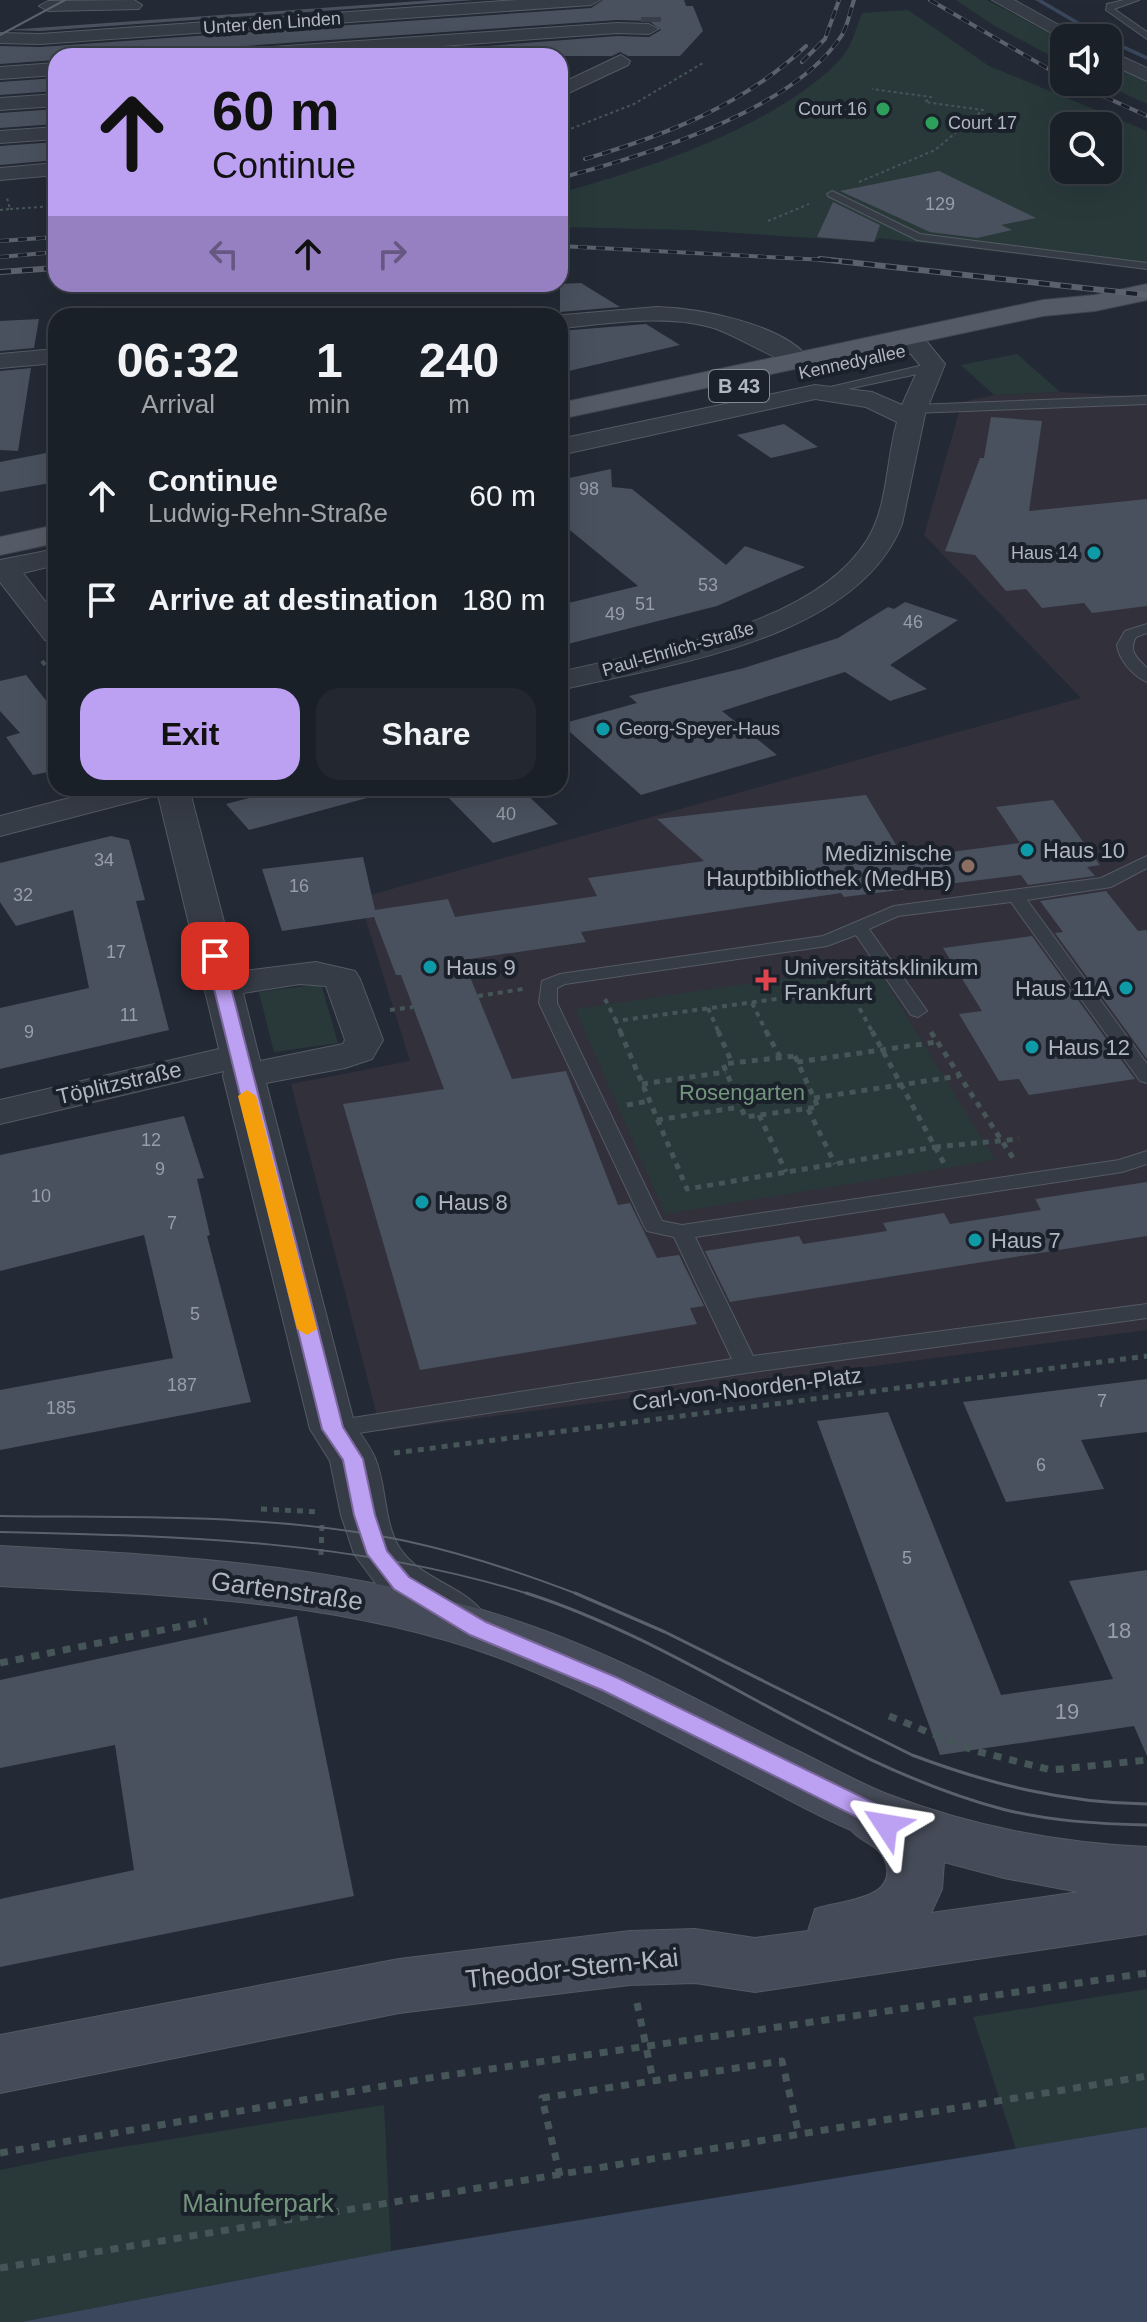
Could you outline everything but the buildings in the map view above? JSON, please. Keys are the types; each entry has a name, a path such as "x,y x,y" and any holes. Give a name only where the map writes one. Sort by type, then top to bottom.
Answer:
{"main road":[{"name":"Kennedyallee","path":"568,409 1043,308 1095,303 1147,292"},
{"name":"Kennedyallee","path":"568,424 925,357 1095,303"},
{"path":"0,531 48,521"},
{"path":"1,561 48,538"},
{"name":"Gartenstraße","path":"0,1566 228,1579 331,1593 478,1629 588,1673 865,1810 988,1849 1062,1867 1147,1872"},
{"path":"695,1956 747,1939 882,1921 897,1912 910,1896 916,1874 914,1854 907,1840 865,1810"},
{"name":"Theodor-Stern-Kai","path":"0,2064 399,1986 630,1958 695,1956 755,1965 1147,1908"}],"street":[{"name":"Unter den Linden","path":"0,35 56,38 591,0"},
{"path":"1001,0 1050,26"},
{"path":"0,35 42,9 149,4"},
{"path":"341,48 617,28 648,18 641,45 621,61 568,87"},
{"path":"579,62 621,61"},
{"path":"1122,63 1147,75"},
{"path":"0,73 48,70"},
{"path":"0,104 48,101"},
{"path":"0,137 48,134"},
{"path":"0,174 48,170"},
{"path":"568,321 694,313 737,325 798,360"},
{"path":"874,344 925,357"},
{"path":"0,361 48,357"},
{"name":"Paul-Ehrlich-Straße","path":"568,679 737,635 797,611 839,587 862,567 882,539 925,357"},
{"path":"815,392 872,400 912,414"},
{"name":"Kennedyallee","path":"568,445 815,392"},
{"path":"1,561 48,558"},
{"path":"1,561 48,623"},
{"path":"0,826 116,796"},
{"path":"175,796 240,1066 343,1444 378,1554 402,1583 478,1629"},
{"name":"Töplitzstraße","path":"0,1112 240,1066 345,1057 359,1051 364,1040 342,979 332,974 315,972 222,986"}],"lane":[{"path":"1135,0 1116,3 1110,6 1110,10 1147,36"},
{"path":"832,194 917,237 1147,266"},
{"name":"Kennedyallee","path":"815,392 925,357"},
{"path":"912,414 1147,400"},
{"path":"1147,628 1130,634 1124,645 1126,655 1147,677"},
{"path":"1145,866 1105,883 894,911 827,941 560,979 548,985 548,1003 654,1226 682,1232 1122,1166 1147,1157"},
{"path":"1016,896 1147,1077"},
{"path":"860,928 918,1011"},
{"path":"682,1232 746,1365"},
{"path":"343,1444 746,1365 1147,1311"}],"path":[{"path":"568,130 609,117 665,91 703,63"},
{"path":"872,89 931,97 925,102 983,110 935,150"},
{"path":"10,209 48,207"},
{"path":"835,961 936,1147"},
{"path":"478,996 548,985"},
{"path":"616,1021 849,989"},
{"path":"752,1003 780,1057"},
{"path":"609,1008 689,1198"},
{"path":"708,1008 732,1063"},
{"path":"918,1011 1027,1181"},
{"path":"797,1062 937,1042"},
{"path":"795,1056 797,1062 818,1107 745,1117 723,1064 795,1056"},
{"path":"642,1084 726,1072"},
{"path":"814,1098 959,1076"},
{"path":"657,1120 740,1107"},
{"path":"808,1109 835,1164"},
{"path":"759,1115 786,1172"},
{"path":"687,1189 936,1147 1019,1139"},
{"name":"Carl-von-Noorden-Platz","path":"343,1444 1147,1356"},
{"path":"261,1509 322,1512 321,1561 331,1593"},
{"path":"0,1663 223,1617"},
{"path":"889,1716 972,1750 1051,1770 1147,1760"},
{"path":"0,2153 114,2130 1147,1973"},
{"path":"637,2002 653,2080"},
{"path":"560,2177 542,2098 782,2061 799,2135"},
{"path":"0,2268 560,2177 1147,2076"}],"shaded area":[{"name":"Universitätsklinikum Frankfurt","path":"1060,392 1147,397 1147,1330 381,1431 291,1084 410,1061 359,898 1081,698 924,535 962,402 994,395"}],"green space":[{"path":"956,0 987,0 1050,34 1050,55 995,26"},
{"path":"908,10 989,66 1050,91 1050,96 1062,96 1101,112 1050,112 1050,184 1122,184 1122,121 1147,131 1147,269 879,238 874,242 691,230 568,227 568,191 668,159 741,127 807,88 845,53 862,13"},
{"path":"1122,70 1147,82 1147,104 1122,92"},
{"path":"1017,354 1060,392 994,395 961,365"},
{"name":"Rosengarten","path":"875,965 995,1160 665,1214 575,1009"},
{"path":"321,984 338,1043 274,1052 259,992"},
{"path":"1147,1989 1147,2127 1016,2149 973,2017"},
{"name":"Mainuferpark","path":"384,2105 391,2251 21,2322 0,2322 0,2170 85,2153"}],"water":[{"path":"1147,2127 1147,2322 21,2322 391,2251"}],"waterway":[{"path":"1038,0 1080,24"},
{"path":"1122,46 1147,58"}],"tunnel":[{"path":"651,17 651,22"}],"tram line":[{"path":"0,35 65,0"},
{"path":"0,1516 255,1521 356,1532 450,1552 578,1594"},
{"path":"0,1532 269,1544 401,1563 529,1594"},
{"path":"529,1594 647,1643 821,1735 940,1789 1002,1809 1038,1816 1092,1823 1147,1825"},
{"path":"578,1594 665,1632 912,1755 1027,1790 1086,1800 1147,1804"}],"railway":[{"path":"802,62 825,39 839,0"},
{"path":"568,176 633,157 714,127 789,86 819,62 842,35 854,0"},
{"path":"930,0 1050,70"},
{"path":"585,159 645,140 703,116 757,85 806,46"},
{"path":"1103,96 1147,116"},
{"path":"0,241 48,238"},
{"path":"568,246 832,260"},
{"path":"0,257 48,253"},
{"path":"820,259 832,260"},
{"path":"832,260 845,261"},
{"path":"832,260 1147,295"},
{"path":"0,272 48,269"}],"slow traffic":[{"path":"247,1096 307,1329"}],"place":[{"name":"Court 16","path":"883,109"},
{"name":"Court 17","path":"932,123"},
{"name":"Haus 14","path":"1094,553"},
{"name":"Georg-Speyer-Haus","path":"603,729"},
{"name":"Haus 10","path":"1027,850"},
{"name":"Medizinische Hauptbibliothek (MedHB)","path":"968,866"},
{"name":"Haus 9","path":"430,967"},
{"name":"Universitätsklinikum Frankfurt","path":"766,980"},
{"name":"Haus 11A","path":"1126,988"},
{"name":"Haus 12","path":"1032,1047"},
{"name":"Haus 8","path":"422,1202"},
{"name":"Haus 7","path":"975,1240"}],"route":[{"path":"215,956 242,1076 333,1429 353,1459 364,1515 378,1554 402,1583 478,1629 535,1650 610,1684 865,1810 886,1825"}]}
